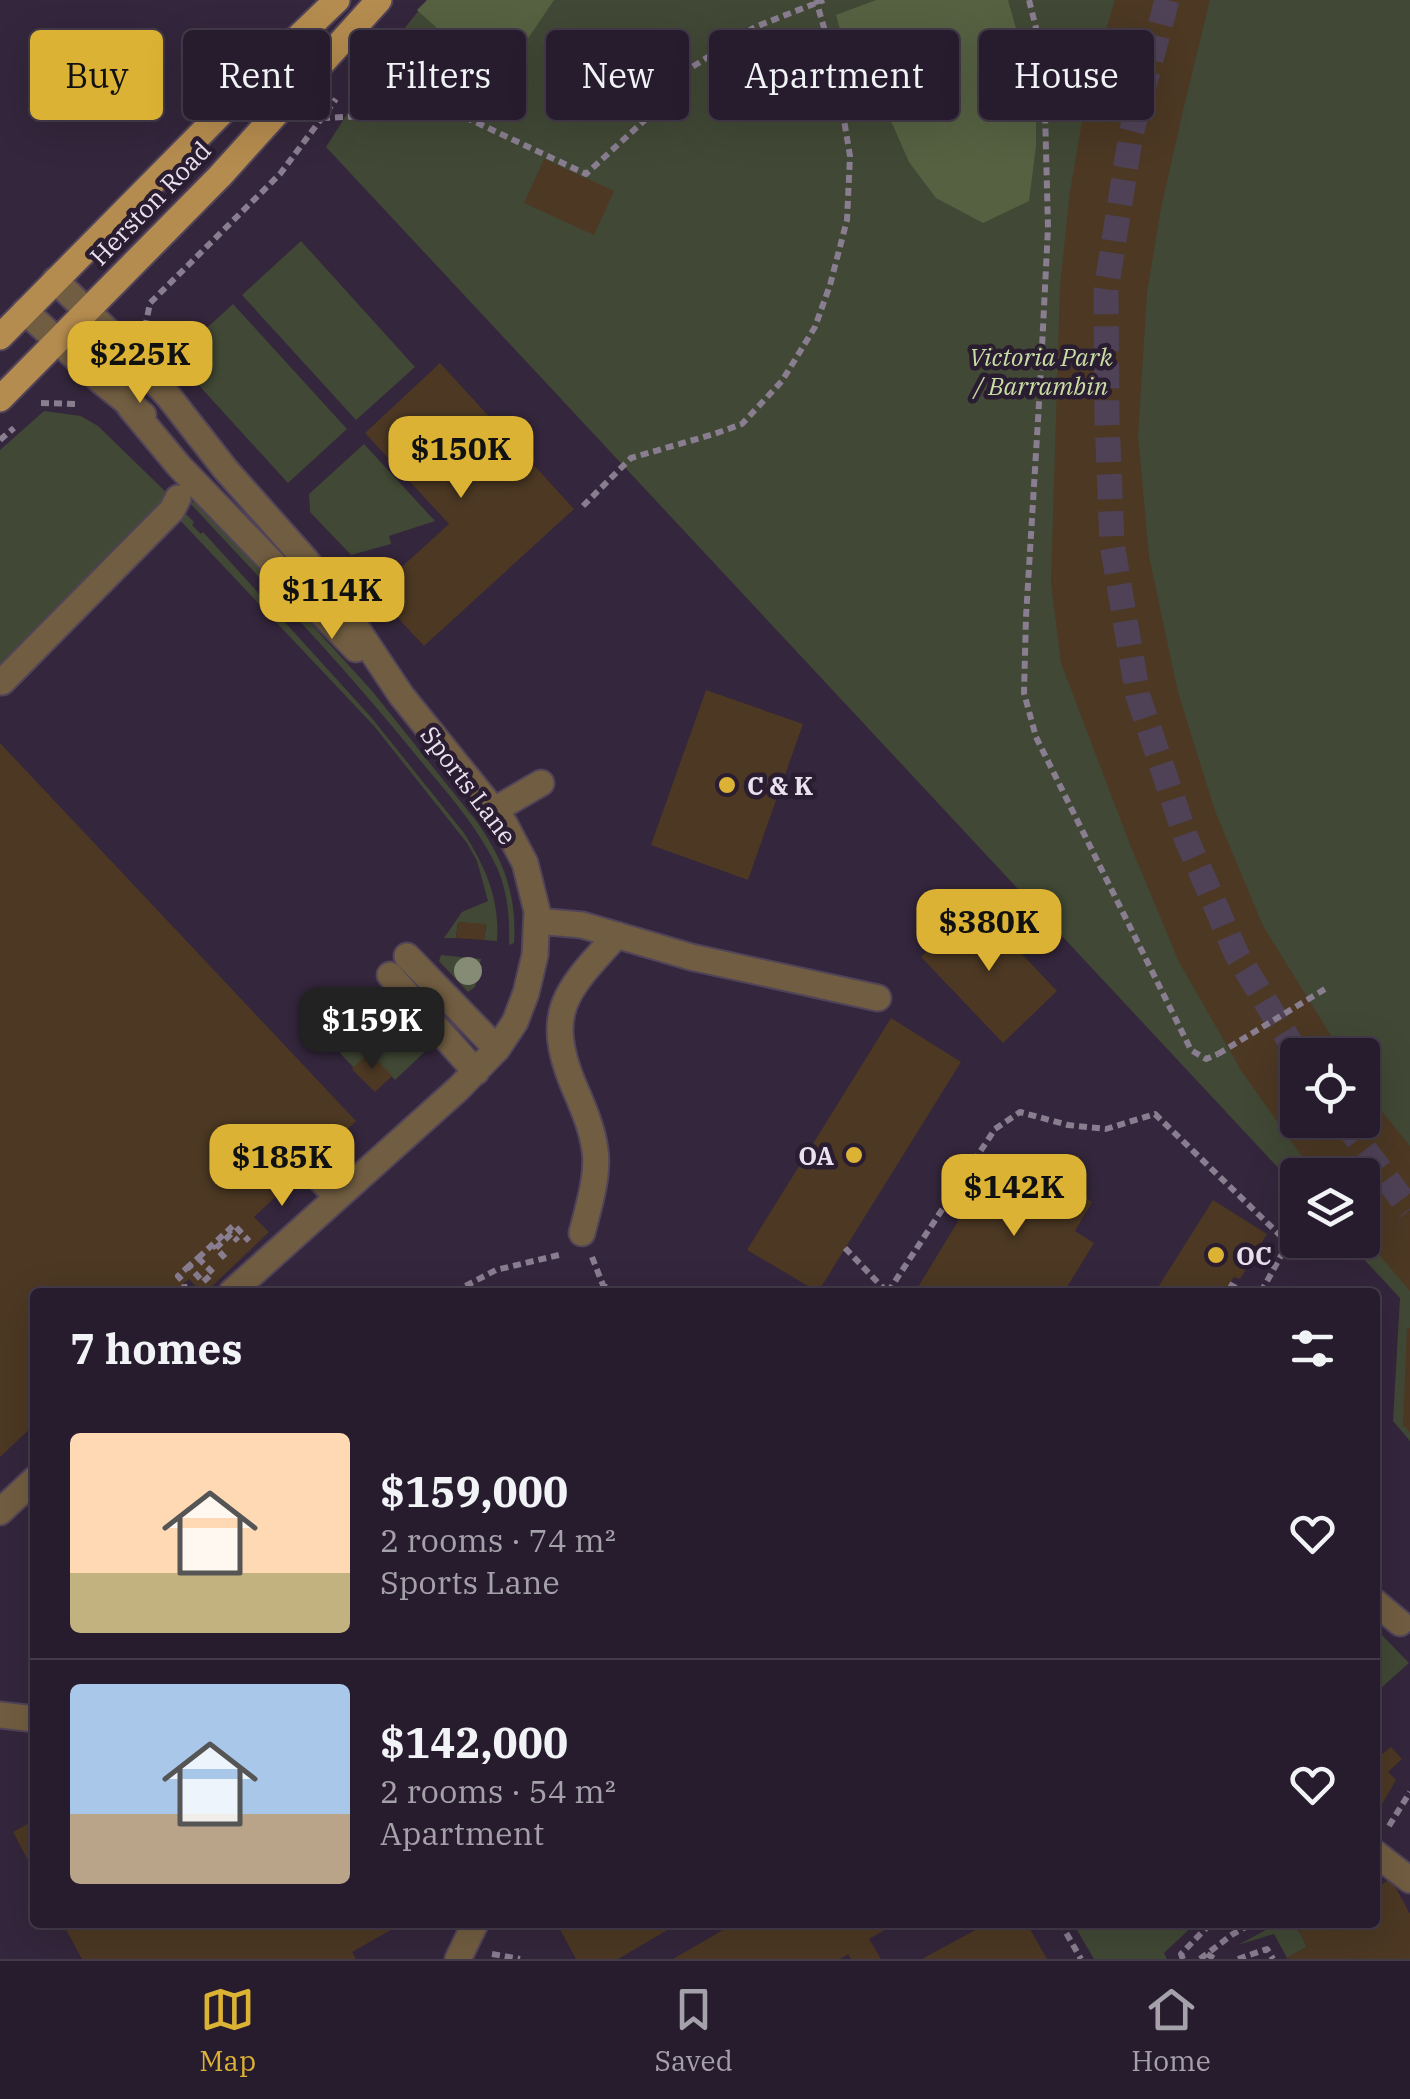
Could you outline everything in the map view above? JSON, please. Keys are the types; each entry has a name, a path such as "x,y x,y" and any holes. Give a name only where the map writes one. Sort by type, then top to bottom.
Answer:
{"main road":[{"name":"Herston Road","path":"0,337 337,0"},
{"name":"Herston Road","path":"0,400 244,150 379,0"}],"street":[{"name":"Sports Lane","path":"55,280 169,397 343,608 401,695 504,823 524,863 537,912 535,955 526,992 497,1049 236,1288"},
{"name":"Sports Lane","path":"25,311 130,407 226,470"},
{"name":"Sports Lane","path":"130,407 179,466 401,695"},
{"path":"2,682 172,510 178,498"},
{"path":"493,810 541,783"},
{"path":"537,921 582,925 691,957 878,998"},
{"path":"585,1241 596,1152 564,1060 558,1028 567,997 590,964 617,936"},
{"path":"476,1072 399,966 497,1049"},
{"path":"308,1166 336,1197"},
{"path":"0,1512 30,1483"},
{"path":"1380,1606 1400,1623"},
{"path":"0,1715 30,1718"},
{"path":"1380,1857 1410,1880"},
{"path":"458,1959 473,1928"}],"path":[{"path":"1029,0 1040,44 1048,228 1024,692 1036,737 1191,1050 1206,1060 1324,989"},
{"path":"330,118 436,114 469,118 586,174 647,118 689,69 756,28 819,1 850,156 847,220 815,327 782,381 742,424 631,458 583,506"},
{"path":"330,107 343,90"},
{"path":"144,333 150,303 280,174 320,120"},
{"path":"28,414 43,402 82,404"},
{"path":"0,440 14,427"},
{"path":"891,1288 995,1129 1020,1112 1068,1126 1106,1129 1154,1114 1288,1243 1263,1288"},
{"path":"185,1288 178,1276 234,1225 250,1242"},
{"path":"223,1255 216,1248 231,1234 238,1241"},
{"path":"462,1288 496,1270 585,1241 608,1288"},
{"path":"845,1248 884,1288"},
{"path":"198,1258 205,1265"},
{"path":"189,1266 196,1274"},
{"path":"1229,1284 1236,1288"},
{"path":"1387,1829 1410,1792"},
{"path":"1063,1928 1081,1959"},
{"path":"1183,1959 1181,1954 1206,1928"},
{"path":"1203,1956 1243,1928"},
{"path":"1238,1959 1268,1949 1273,1959"},
{"path":"486,1953 520,1959"},
{"path":"1203,1956 1216,1959"}],"green space":[{"name":"Victoria Park / Barrambin","path":"427,0 1410,0 1410,1441 1393,1421 1400,1298 1363,1258 1380,1258 1380,1158 1280,1158 1280,1170 326,147 350,109 350,120 526,120 526,30 403,30"},
{"path":"427,0 554,0 526,41 526,30 439,30 417,10"},
{"path":"876,0 1008,0 1016,30 979,30 979,120 1036,120 1029,201 983,223 936,198 909,162 891,120 959,120 959,30 840,30 836,15"},
{"path":"301,241 415,367 356,420 242,295"},
{"path":"233,304 347,429 288,483 174,358"},
{"path":"44,411 81,416 98,426 168,494 0,665 0,450"},
{"path":"364,444 435,521 389,536 391,544 351,555 310,512 309,494"},
{"path":"189,502 200,503 259,565 261,573 372,691 477,822 507,879 514,943 509,945 508,907 498,870 462,812 335,660"},
{"path":"183,511 371,717 464,833 490,885 497,941 484,940 486,925 458,922 456,938 444,938 462,912 488,901 477,861 467,843 374,726 177,517"},
{"path":"441,955 481,959 475,987 468,992 439,961"},
{"path":"387,1009 397,1010 431,1046 395,1080 369,1053 354,1068 340,1053"},
{"path":"1380,1633 1409,1663 1380,1689"},
{"path":"1076,1928 1191,1928 1164,1953 1167,1959 1094,1959"},
{"path":"1270,1928 1295,1928 1307,1947 1287,1958 1274,1934 1238,1945"}],"building":[{"path":"1115,0 1210,0 1161,208 1147,293 1138,436 1149,556 1178,692 1215,811 1263,926 1332,1038 1280,1038 1280,1126 1242,1072 1179,962 1061,663 1051,583 1060,286 1082,120 1154,120 1154,30 1106,30"},
{"path":"544,159 614,191 594,235 524,203"},
{"path":"440,363 574,509 424,646 374,592 449,524 365,433"},
{"name":"C & K","path":"706,690 803,724 748,880 651,845"},
{"path":"0,743 356,1121 254,1217 269,1232 210,1288 197,1288 189,1279 179,1288 30,1288 30,1429 0,1457"},
{"path":"975,905 1057,991 1003,1043 921,957"},
{"path":"458,922 486,924 484,940 456,938"},
{"name":"OA","path":"891,1018 961,1062 820,1288 811,1288 747,1250"},
{"path":"369,1052 392,1076 375,1092 352,1069"},
{"path":"1380,1109 1410,1146 1410,1291 1380,1256 1380,1158 1303,1158 1289,1138 1380,1138"},
{"path":"1026,1162 1092,1202 1075,1231 1094,1243 1066,1288 917,1288 986,1175 1010,1188"},
{"name":"OC","path":"1213,1200 1267,1234 1240,1279 1234,1277 1227,1288 1158,1288"},
{"path":"1410,1328 1410,1432 1403,1425"},
{"path":"1391,1747 1402,1759 1388,1772 1396,1780 1382,1804 1383,1771 1380,1756"},
{"path":"30,1823 30,1864 13,1832"},
{"path":"1391,1879 1410,1914 1410,1959 1285,1959 1307,1947 1299,1931 1304,1928 1380,1928 1380,1885"},
{"path":"65,1928 394,1928 352,1952 356,1959 82,1959"},
{"path":"559,1928 671,1928 618,1959 576,1959"},
{"path":"727,1928 888,1928 869,1939 881,1959 851,1959 848,1954 840,1959 673,1959"},
{"path":"979,1928 1029,1928 1047,1959 922,1959"}],"tunnel":[{"path":"1167,0 1131,134 1106,290 1112,544 1138,696 1186,838 1237,955 1288,1038"},
{"path":"1356,1138 1410,1210"}],"place":[{"name":"C & K","path":"727,785"},
{"name":"OA","path":"854,1155"},
{"name":"OC","path":"1216,1255"}]}
